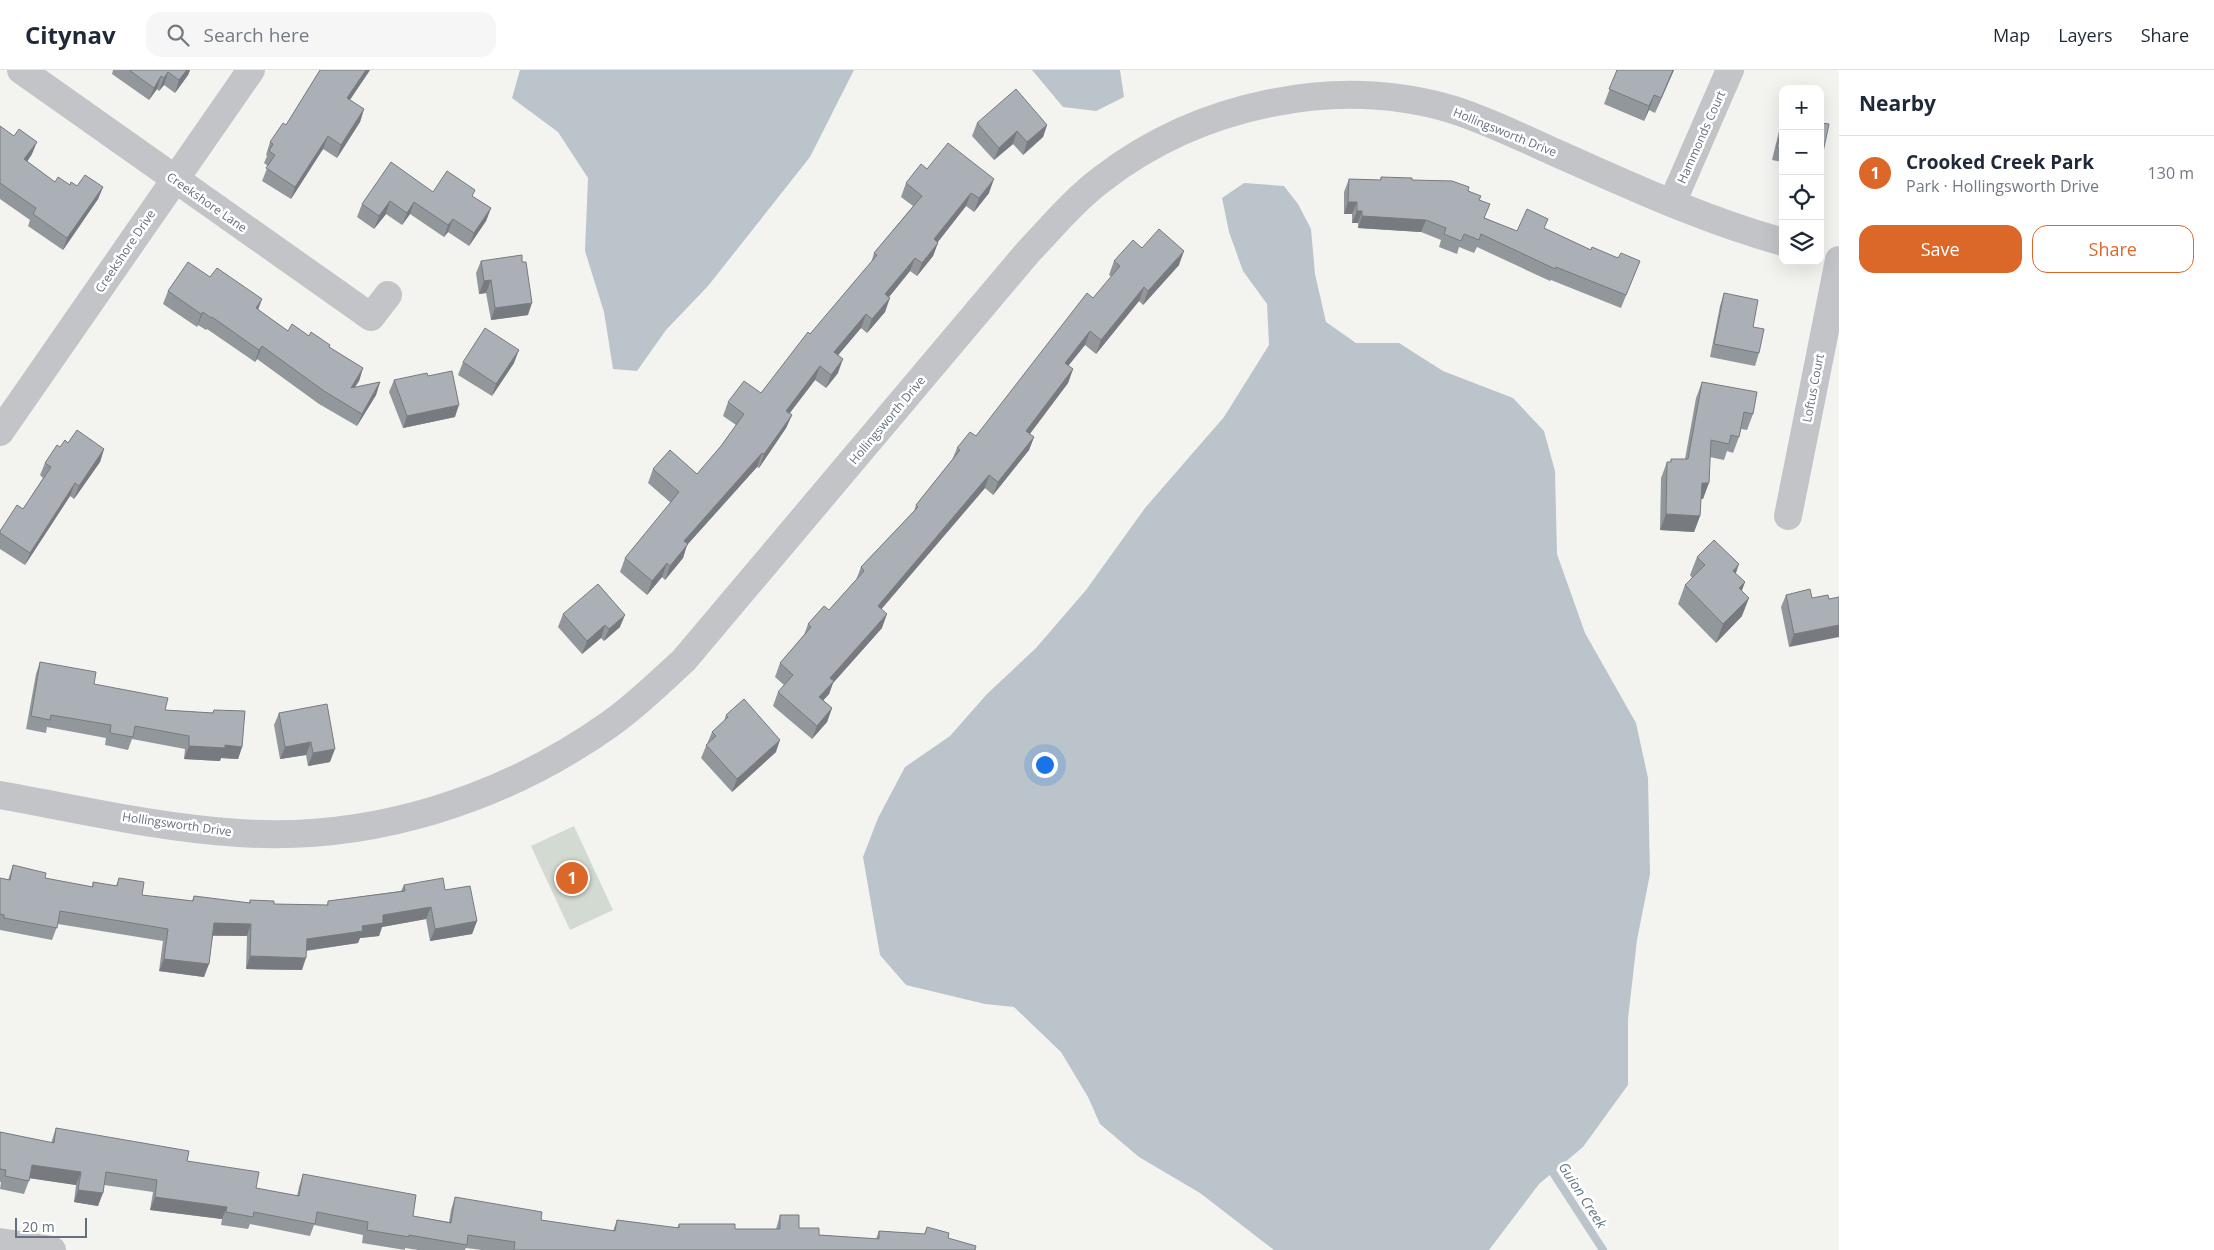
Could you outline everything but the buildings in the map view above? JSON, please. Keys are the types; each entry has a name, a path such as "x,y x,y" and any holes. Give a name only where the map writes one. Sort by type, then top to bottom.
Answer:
{"street":[{"name":"Creekshore Lane","path":"21,70 371,317 388,295"},
{"name":"Creekshore Drive","path":"0,432 251,70"},
{"name":"Hammonds Court","path":"1672,203 1730,70"},
{"name":"Hollingsworth Drive","path":"0,795 204,830 262,834 318,832 376,825 445,808 497,788 561,756 625,712 684,660 1061,216 1115,170 1157,144 1204,122 1248,108 1291,100 1358,96 1406,100 1453,110 1489,123 1672,203 1727,225 1779,241"},
{"path":"1824,253 1839,255"},
{"name":"Loftus Court","path":"1788,516 1839,260"},
{"path":"0,1242 52,1250"}],"shaded area":[{"path":"520,70 854,70 810,157 708,286 666,330 637,371 613,369 604,312 585,251 588,178 558,132 512,98"},
{"path":"1032,70 1120,70 1124,97 1096,111 1063,107"},
{"path":"1244,183 1284,186 1298,204 1311,229 1315,274 1326,322 1356,343 1399,343 1443,371 1513,398 1544,431 1555,471 1557,554 1585,633 1636,723 1648,778 1650,874 1637,940 1628,1019 1628,1085 1583,1147 1539,1184 1489,1250 1274,1250 1200,1193 1139,1157 1100,1124 1088,1097 1061,1052 1014,1007 985,1004 906,985 880,955 863,857 878,818 905,767 950,736 987,694 1036,648 1086,590 1145,508 1224,417 1269,345 1267,304 1243,271 1229,232 1222,198"},
{"path":"574,826 613,910 570,930 531,846"}],"waterway":[{"name":"Guion Creek","path":"1548,1165 1603,1250"}],"place":[{"name":"Crooked Creek Park","path":"572,878"}]}
